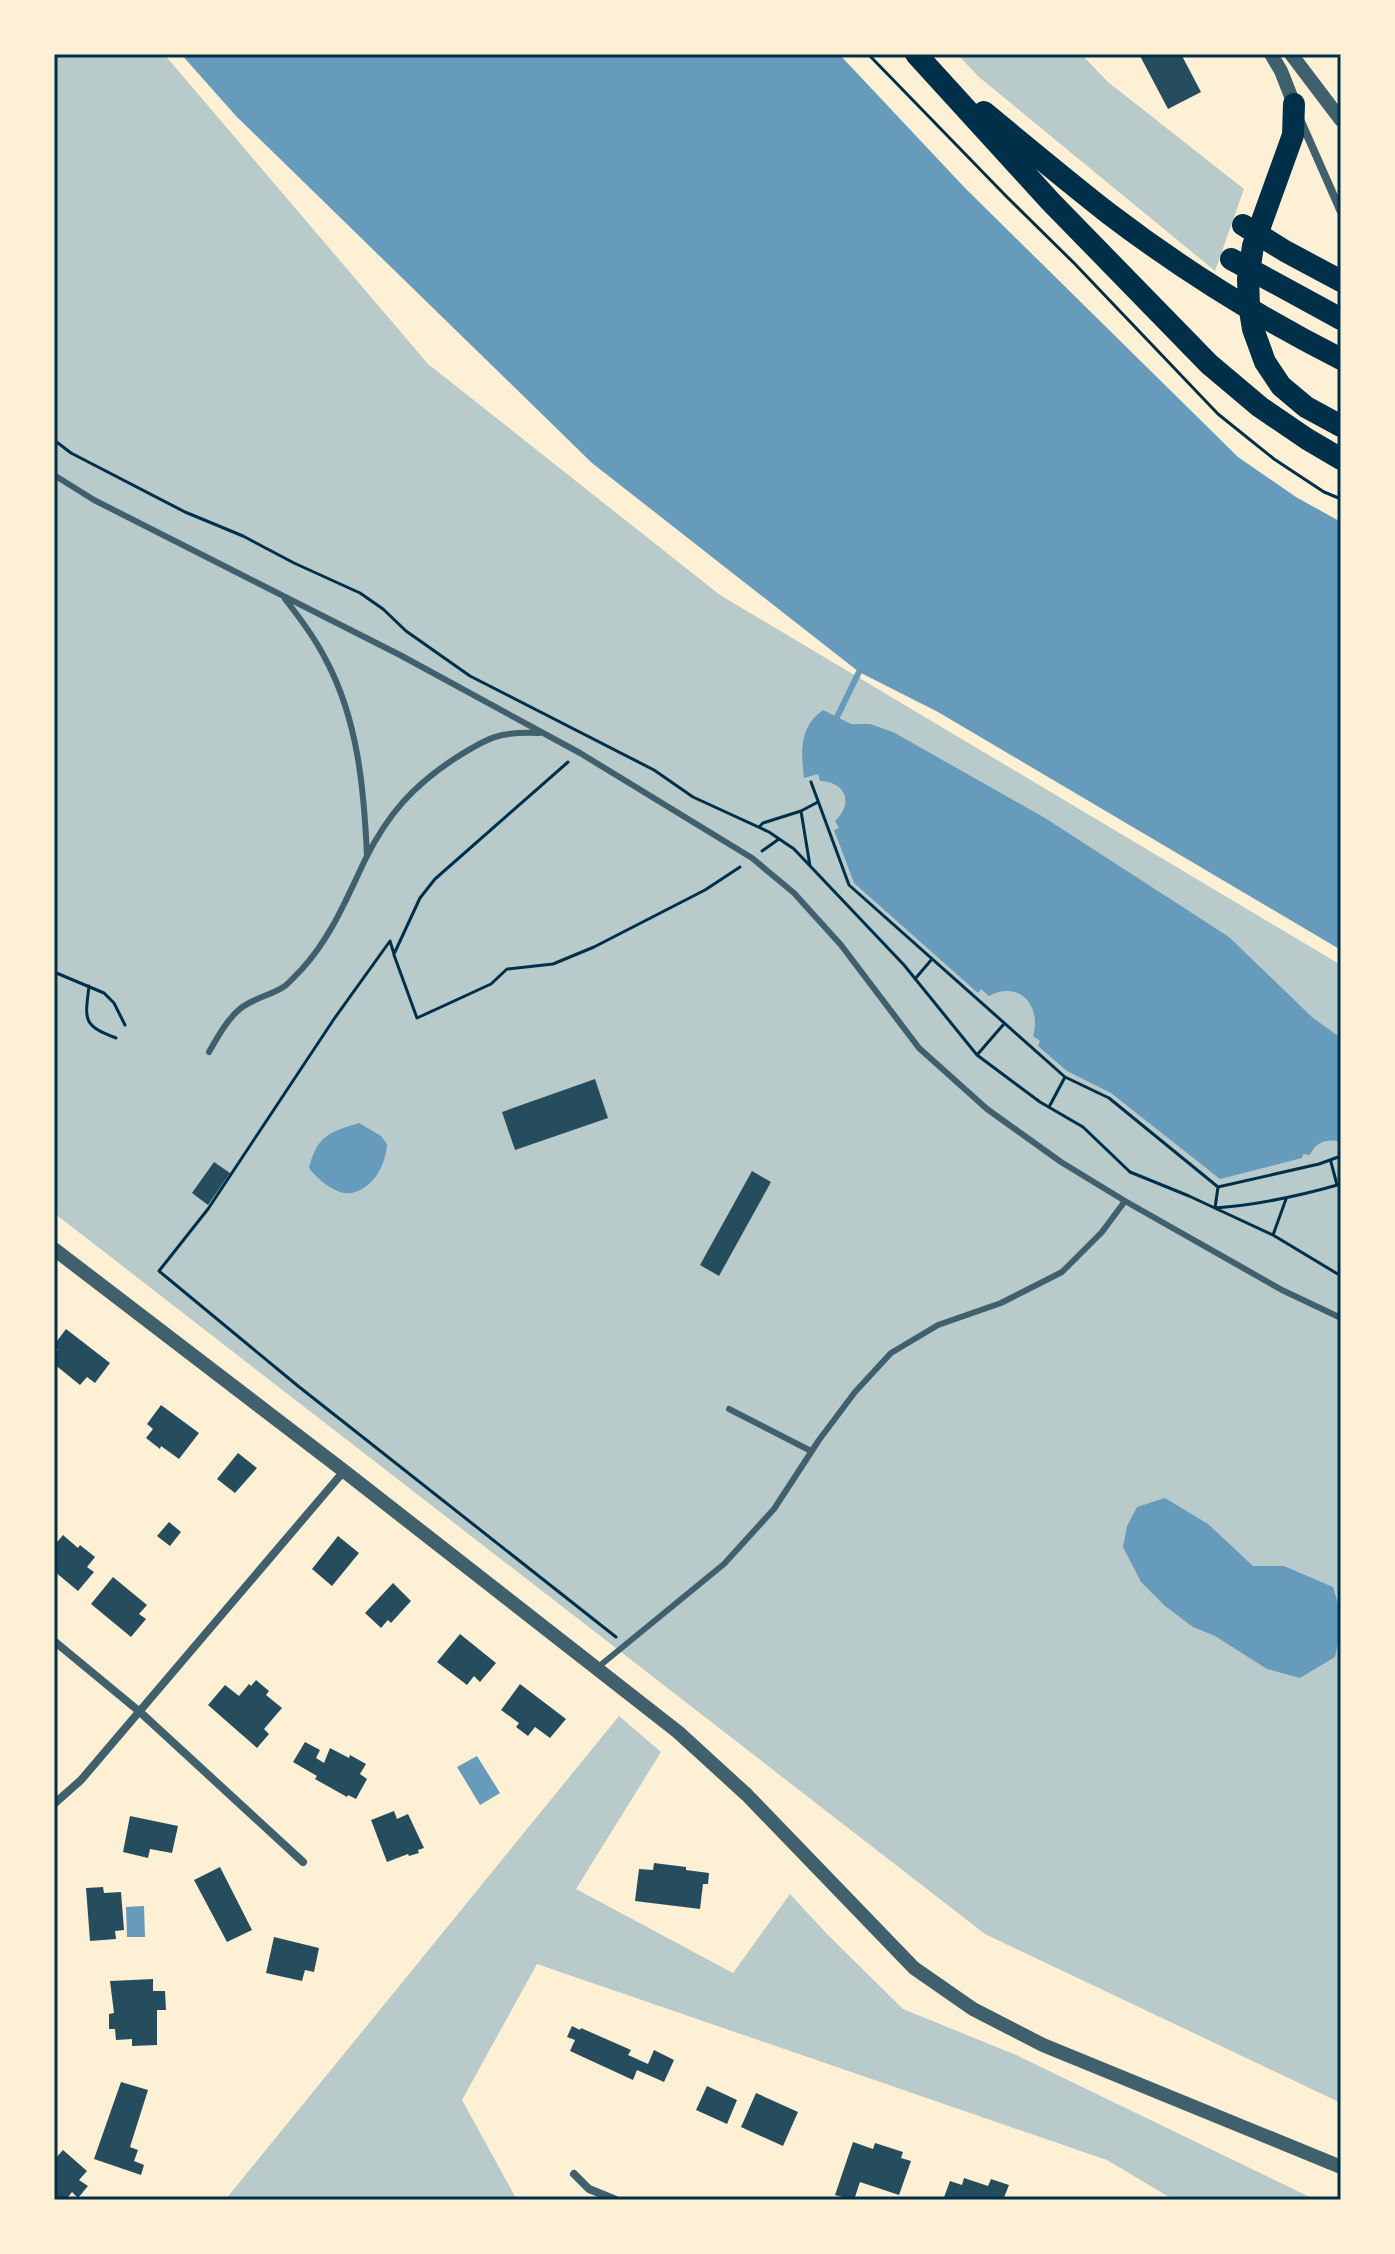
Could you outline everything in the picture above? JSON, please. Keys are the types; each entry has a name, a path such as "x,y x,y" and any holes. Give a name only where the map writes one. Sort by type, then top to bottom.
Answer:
{"highway":[{"path":"919,54 979,109 1109,214 1212,285 1290,333 1341,359"},
{"path":"919,54 1051,202 1209,364 1260,407 1341,459"},
{"path":"1294,104 1293,135 1253,246 1248,279 1249,305 1253,329 1265,362 1281,386 1306,407 1341,426"},
{"path":"1243,225 1341,281"},
{"path":"1231,259 1341,319"}],"street":[{"path":"1271,54 1341,212"},
{"path":"1291,54 1341,120"},
{"path":"54,1249 678,1732 747,1795 914,1968 973,2009 1043,2045 1341,2167"},
{"path":"54,1804 81,1780 344,1471"},
{"path":"54,1641 140,1712 303,1862"},
{"path":"574,2174 589,2189 616,2200"}],"lane":[{"path":"54,475 94,500 400,655 580,753 752,858 794,893 841,945 919,1048 987,1109 1061,1162 1125,1201 1282,1290 1341,1318"},
{"path":"284,597 326,659 346,705 365,801 367,856"},
{"path":"209,1052 239,1009 284,986 303,968 329,934 367,856 409,794 428,776 471,748 503,734 543,734"},
{"path":"597,1668 724,1564 774,1509 811,1451 855,1392 891,1353 938,1325 1001,1303 1062,1272 1102,1232 1125,1201"},
{"path":"729,1409 811,1451"}],"path":[{"path":"868,54 1218,414 1274,459 1324,492 1341,499"},
{"path":"394,954 420,898 435,879 597,741"},
{"path":"811,782 849,885 1065,1077 1109,1098 1218,1187"},
{"path":"759,827 818,802"},
{"path":"801,811 810,866"},
{"path":"762,851 779,839"},
{"path":"626,1645 298,1386 159,1271 208,1209 334,1019 390,941 417,1018 491,984 507,969 553,964 594,947 705,890 743,865"},
{"path":"915,979 932,959"},
{"path":"54,972 104,993 114,1003 125,1025"},
{"path":"89,986 87,1022 94,1029 116,1038"},
{"path":"977,1055 1004,1023"},
{"path":"1049,1107 1065,1077"},
{"path":"1218,1187 1341,1156"},
{"path":"1218,1187 1215,1208 1286,1199 1339,1184 1331,1160"},
{"path":"1273,1235 1286,1199"}],"shaded area":[{"path":"54,54 164,54 428,364 720,595 1341,965 1341,2103 985,1934 54,1213"},
{"path":"957,54 1081,54 1108,82 1244,189 1215,271 979,77"},
{"path":"619,1716 661,1752 576,1889 733,1973 790,1894 903,2009 1016,2055 1316,2200 1174,2200 1107,2160 537,1964 462,2100 517,2200 225,2200"}],"water":[{"path":"181,54 839,54 965,188 1238,457 1296,497 1341,522 1341,950 938,712 859,672 592,463 236,116"},
{"path":"823,710 851,724 870,724 893,732 1045,818 1229,937 1313,1018 1341,1038 1341,1142 1322,1142 1310,1155 1303,1154 1302,1158 1220,1179 1111,1093 1067,1071 1038,1046 1040,1041 1033,1036 1034,1014 1026,998 1010,991 989,996 981,989 978,993 854,883 834,830 839,828 835,821 844,807 844,795 836,785 820,781 818,774 804,778 803,741 809,724"},
{"path":"359,1123 381,1136 387,1144 384,1159 367,1186 352,1193 340,1192 322,1182 309,1168 312,1157 326,1137"},
{"path":"1165,1498 1208,1524 1253,1566 1284,1566 1333,1587 1340,1622 1335,1657 1300,1678 1267,1669 1215,1636 1193,1627 1165,1606 1141,1582 1123,1547 1127,1526 1137,1507"},
{"path":"477,1756 500,1793 480,1805 457,1767"},
{"path":"144,1906 145,1937 127,1937 126,1907"}],"building":[{"path":"1139,54 1181,54 1201,92 1168,109"},
{"path":"595,1079 608,1118 515,1150 502,1112"},
{"path":"214,1162 230,1173 208,1205 192,1193"},
{"path":"752,1171 771,1182 719,1276 700,1265"},
{"path":"66,1329 110,1363 95,1383 87,1377 80,1385 54,1364 58,1350 54,1345"},
{"path":"161,1405 199,1433 179,1459 146,1438 153,1429 147,1424"},
{"path":"238,1453 257,1468 235,1493 217,1479"},
{"path":"169,1522 181,1532 170,1546 157,1536"},
{"path":"63,1535 95,1557 87,1567 94,1572 78,1591 54,1571 54,1546"},
{"path":"338,1536 359,1553 332,1586 312,1569"},
{"path":"113,1577 147,1605 139,1614 146,1619 131,1637 91,1604"},
{"path":"393,1583 411,1601 391,1623 388,1620 381,1628 365,1613"},
{"path":"460,1634 496,1663 480,1682 474,1676 467,1685 437,1662"},
{"path":"256,1680 269,1691 266,1695 282,1708 264,1729 269,1734 257,1748 208,1705 225,1685 239,1696"},
{"path":"520,1684 566,1719 550,1738 535,1727 528,1736 516,1727 519,1723 501,1710"},
{"path":"305,1742 320,1750 316,1758 324,1763 330,1748 366,1764 360,1774 367,1779 356,1799 315,1779 317,1776 293,1762"},
{"path":"394,1811 397,1819 408,1814 424,1848 418,1850 419,1853 387,1862 371,1820"},
{"path":"130,1816 178,1826 172,1853 150,1849 148,1858 123,1852"},
{"path":"654,1863 709,1873 708,1884 703,1884 700,1909 635,1901 639,1869 653,1870"},
{"path":"220,1867 252,1930 227,1942 194,1880"},
{"path":"103,1887 104,1893 121,1892 124,1930 115,1931 116,1939 90,1941 86,1888"},
{"path":"274,1937 319,1948 314,1972 305,1970 302,1981 266,1973"},
{"path":"153,1979 153,1991 165,1991 166,2010 157,2010 157,2045 132,2046 132,2039 116,2040 115,2029 109,2029 109,2014 114,2013 110,1981"},
{"path":"572,2026 631,2050 628,2055 648,2064 654,2050 674,2060 664,2082 637,2070 633,2080 570,2051 575,2040 567,2037"},
{"path":"121,2082 148,2090 130,2147 138,2150 134,2161 144,2165 141,2175 94,2159"},
{"path":"707,2086 737,2100 727,2124 696,2110"},
{"path":"756,2093 798,2112 783,2146 741,2127"},
{"path":"853,2142 873,2149 875,2143 903,2152 901,2158 911,2161 899,2195 860,2182 854,2200 835,2195"},
{"path":"63,2150 87,2171 79,2180 88,2186 78,2198 72,2192 66,2200 54,2200 54,2160"},
{"path":"964,2178 988,2186 991,2179 1009,2185 1003,2200 943,2200 950,2181 962,2185"}],"waterway":[{"path":"837,717 859,672"}]}
